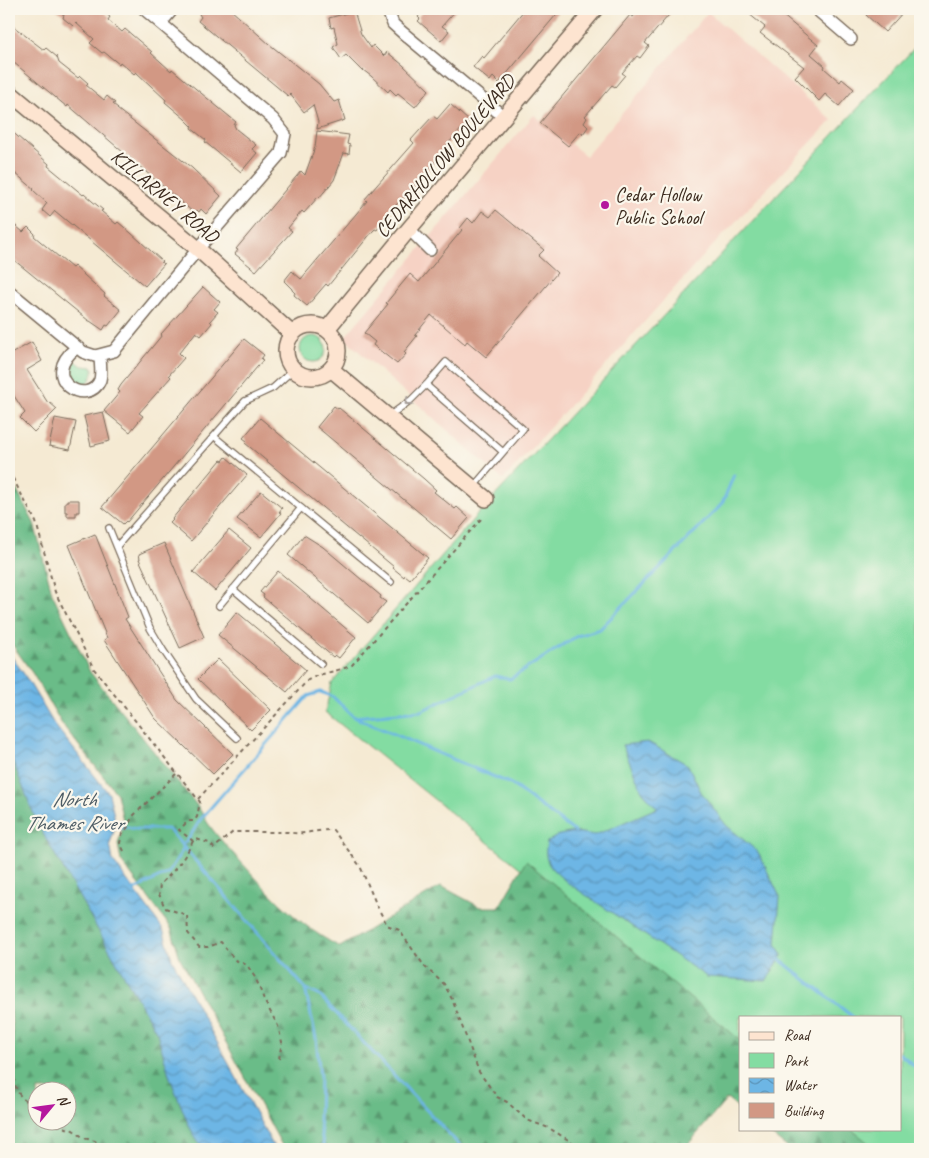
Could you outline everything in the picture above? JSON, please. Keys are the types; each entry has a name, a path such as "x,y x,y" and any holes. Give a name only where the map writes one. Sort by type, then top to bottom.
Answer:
{"street":[{"path":"9,291 76,348 89,355 100,356 114,351 281,154 285,134 273,119 144,9"},
{"path":"161,23 173,9"},
{"path":"389,9 393,24 402,33 504,116"},
{"name":"CEDARHOLLOW BOULEVARD","path":"327,329 595,9"},
{"path":"816,9 850,39"},
{"name":"KILLARNEY ROAD","path":"9,92 198,250 292,334"},
{"path":"409,229 430,250"},
{"path":"310,325 327,329 335,338 338,346 336,362 331,369 319,376 301,375 294,370 287,356 286,347 292,334 301,327 310,325"},
{"path":"76,348 68,354 61,366 61,374 72,389 83,392 89,391 97,384 101,373 100,356"},
{"path":"331,369 486,499"}],"lane":[{"path":"388,417 411,400 446,362 523,429 473,488"},
{"path":"117,546 245,401 273,388 294,370"},
{"path":"426,385 503,452"},
{"path":"215,437 390,582"},
{"path":"219,606 302,508"},
{"path":"109,528 150,628 163,650 196,699 237,738"},
{"path":"234,589 321,664"}],"path":[{"path":"9,471 36,522 55,592 94,669 200,802 197,817 194,821 188,821 179,830 193,841"},
{"path":"198,799 308,680 316,676 340,671 352,665 481,519"},
{"path":"124,851 120,843 122,834 128,827 132,817 177,774"},
{"path":"193,841 196,839 209,842 214,848 233,832 288,832 296,834 322,829 333,830 360,866 387,925 399,930 425,967 444,984 452,999 479,1072 497,1097 507,1102 527,1120 549,1128 583,1149"},
{"path":"193,841 188,852 171,875 160,884 159,894 164,908 187,915 188,932 199,947 208,947 221,942 235,960 247,965 256,979 265,1002 278,1026 282,1042 279,1059"},
{"path":"9,1046 14,1056 16,1091 28,1104"},
{"path":"73,1130 84,1138 95,1141 104,1149"}],"shaded area":[{"name":"Cedar Hollow Public School","path":"708,12 832,120 706,253 503,480 344,338 534,115 586,156"}],"green space":[{"path":"920,42 920,1149 873,1149 848,1130 902,1130 902,1016 739,1016 739,1043 325,712 332,683 477,515"},
{"path":"313,336 323,339 326,349 323,359 313,362 303,359 300,349 303,339"},
{"path":"74,360 82,366 93,367 92,376 88,382 77,384 72,381 69,375 69,368"},
{"path":"9,476 34,523 52,593 90,672 199,808 218,836 264,887 299,920 340,947 441,886 480,907 499,907 526,861 739,1039 739,1109 727,1099 684,1149 284,1149 180,958 171,928 121,861 118,844 123,820 117,794 62,724 33,674 9,640"},
{"path":"9,741 163,1035 208,1149 9,1149 9,1057 13,1037 9,1006"},
{"path":"765,1130 852,1130 876,1149 789,1149"}],"water":[{"name":"North Thames River","path":"9,653 54,724 109,794 115,820 110,844 113,861 163,929 172,959 275,1149 202,1149 189,1126 170,1078 157,1033 38,825 9,752"},
{"path":"648,742 688,765 701,792 726,825 758,852 780,897 776,944 783,954 766,981 707,977 568,883 553,870 547,861 547,842 559,835 575,832 595,835 657,808 642,791 622,745"}],"building":[{"path":"56,9 100,9 110,17 108,20 122,32 125,29 171,71 172,69 236,122 234,125 236,129 256,145 252,149 257,153 241,172 205,142 206,140 191,128 192,126 136,72 134,74 120,62 119,64 104,52 102,53 90,43 94,39 76,23 73,26"},
{"path":"203,9 230,9 269,44 319,84 334,102 339,100 345,120 317,129 318,122 313,105 304,112 290,94 288,96 198,21 201,17 199,14"},
{"path":"424,9 457,9 442,26 449,31 441,41 418,21 420,19 418,17"},
{"path":"525,9 561,9 499,83 493,77 490,81 473,67 482,56 484,58"},
{"path":"640,9 674,9 645,43 649,46 640,58 637,56 622,73 625,75 615,87 612,85 585,116 587,118 584,123 588,127 583,134 580,132 568,146 540,123 630,15 633,17"},
{"path":"743,9 775,9 818,45 811,54 825,66 824,68 840,82 842,79 854,89 839,106 825,94 819,101 795,77 804,67 760,33 765,27"},
{"path":"871,9 906,9 885,32 866,15"},
{"path":"354,11 361,34 371,48 373,45 384,56 387,52 429,90 415,107 398,93 396,95 390,89 388,92 346,55 341,59 333,47 338,44 334,27 331,28 329,18"},
{"path":"9,23 44,50 46,48 57,57 59,63 78,78 80,76 88,83 86,85 104,100 107,96 115,103 113,104 117,109 192,168 221,196 206,214 201,209 199,212 197,210 194,213 68,105 67,107 13,62 9,56"},
{"path":"450,104 469,121 443,149 424,176 395,206 377,230 375,229 372,232 328,286 326,284 307,306 294,295 295,293 284,281 292,271 301,279 367,201 365,199 414,143 411,140 433,116 437,119"},
{"path":"9,129 49,164 48,166 103,210 101,211 116,224 118,222 162,261 164,264 145,286 55,211 50,217 42,210 47,203 9,168"},
{"path":"317,131 349,135 347,144 350,145 349,154 344,153 334,180 304,213 302,211 288,228 292,231 256,271 235,254 238,250 236,249 301,171 305,175 315,147"},
{"path":"496,210 544,250 538,256 557,273 486,357 467,341 465,344 431,315 415,335 417,336 404,352 406,354 397,364 373,345 375,342 364,333 410,274 419,282 462,230 460,228 468,218 473,223 482,211 490,217"},
{"path":"9,220 23,232 28,227 35,234 34,236 72,268 74,266 121,310 108,326 106,325 103,330 89,321 14,260 9,266"},
{"path":"203,287 220,302 214,309 218,312 201,336 196,332 179,353 184,358 169,375 171,377 139,413 143,416 130,432 104,411 120,392 118,390 121,385 161,334"},
{"path":"244,339 264,355 261,359 263,360 127,522 123,524 102,507"},
{"path":"32,342 42,361 27,370 48,403 57,409 34,432 20,418 25,413 9,388 9,355"},
{"path":"334,406 339,408 424,479 436,490 434,492 455,509 457,507 469,518 451,539 317,427"},
{"path":"103,412 110,441 91,446 84,416"},
{"path":"55,418 76,422 70,450 49,446"},
{"path":"260,418 428,558 410,579 405,575 404,577 393,568 245,443 247,441 243,438"},
{"path":"226,457 247,475 191,541 170,523 221,460 223,461"},
{"path":"261,491 282,508 279,512 281,513 261,537 237,519"},
{"path":"67,500 79,500 79,512 76,512 76,516 67,516 65,502"},
{"path":"229,530 251,548 215,591 193,572"},
{"path":"95,534 128,617 125,619 177,700 233,754 213,774 155,718 104,640 107,638 69,545"},
{"path":"304,535 323,547 386,602 368,623 288,555"},
{"path":"164,543 204,637 180,648 139,559 139,554"},
{"path":"278,571 356,637 339,658 335,655 333,657 263,597 264,595 260,592"},
{"path":"237,612 306,670 287,692 218,635"},
{"path":"218,659 271,710 251,730 198,679"}],"waterway":[{"path":"354,717 421,711 495,676 510,679 577,636 600,629 722,504 734,475"},
{"path":"182,845 189,838 200,820 308,696 321,692 333,697 354,717 511,784 575,832"},
{"path":"115,827 168,829 305,988 320,996 463,1149"},
{"path":"134,890 168,873 184,848"},
{"path":"779,959 852,1016"},
{"path":"305,988 316,1038 320,1077 319,1120 324,1149"},
{"path":"902,1056 920,1070"}],"place":[{"name":"Cedar Hollow Public School","path":"605,205"}]}
